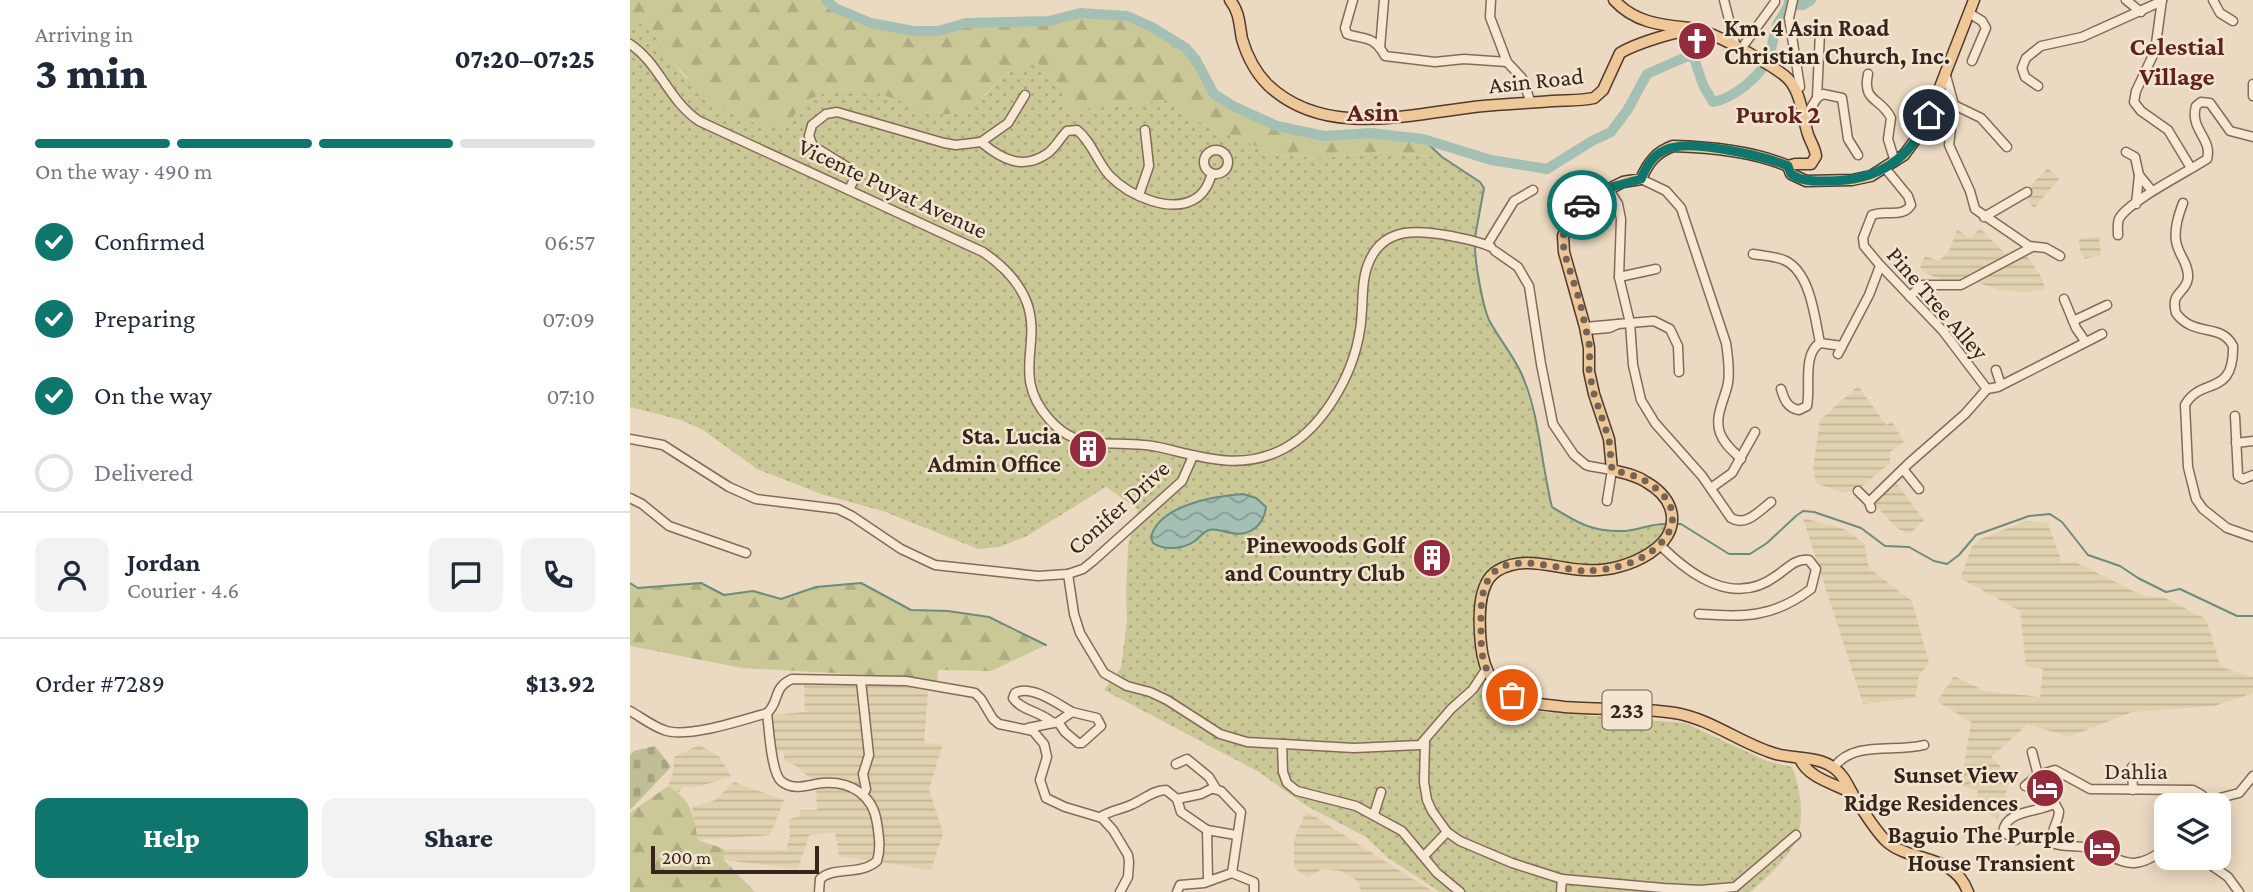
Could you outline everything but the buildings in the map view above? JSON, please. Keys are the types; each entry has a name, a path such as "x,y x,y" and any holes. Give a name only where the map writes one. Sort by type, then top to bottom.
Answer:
{"main road":[{"name":"Asin Road","path":"1230,0 1239,14 1242,37 1248,54 1261,78 1276,92 1322,115 1397,118 1481,107 1594,98 1603,90 1620,53 1660,38 1697,29"},
{"path":"1612,470 1609,439 1589,371 1590,348 1586,328 1564,252 1563,236 1576,211 1608,188 1641,179 1650,161 1674,146 1741,152 1788,166 1811,164 1816,152 1796,90 1787,77 1712,34 1697,29 1650,23 1625,11 1614,0"},
{"path":"1788,166 1789,172 1806,181 1845,181 1861,179 1895,162 1913,145 1924,128 1974,0"},
{"name":"Vicente Puyat Avenue","path":"1485,671 1481,643 1481,599 1488,579 1494,573 1514,564 1527,562 1587,571 1620,566 1650,553 1660,545 1671,529 1673,516 1670,504 1662,495 1648,482 1612,470"},
{"name":"233","path":"1485,671 1497,684 1525,701 1559,706 1679,713 1764,750 1817,761 1834,768 1843,776 1886,841 1946,867 1964,882 1968,892"},
{"name":"233","path":"1800,759 1802,764 1820,778 1852,793"}],"street":[{"path":"1353,0 1345,28 1347,34 1367,37 1385,56 1435,62 1464,59 1507,62"},
{"path":"1380,48 1384,0"},
{"path":"1742,50 1775,0"},
{"path":"2126,0 2141,12"},
{"path":"2038,86 2025,77 2022,68 2026,58 2036,49 2082,37 2162,0"},
{"path":"2162,0 2155,51 2136,91 2134,102 2141,111 2168,130 2192,168"},
{"path":"2213,0 2217,10 2233,21"},
{"path":"1489,1 1490,17 1507,62 1522,78 1531,103"},
{"path":"1723,1 1742,50"},
{"path":"1793,4 1789,18 1800,87 1796,90"},
{"path":"1969,13 1982,21 1986,28 1972,61"},
{"path":"1804,119 1817,98 1819,32"},
{"name":"Vicente Puyat Avenue","path":"630,44 640,52 675,100 692,116 983,252 1008,272 1021,289 1031,319 1028,368 1031,388 1040,407 1066,434 1083,440 1146,445 1222,462 1245,462 1278,452 1300,437 1324,412 1352,362 1361,329 1366,272 1371,256 1381,244 1394,235 1414,230 1467,239 1489,247 1518,267 1530,286 1553,424 1574,455 1588,464 1612,470"},
{"path":"1945,72 1954,105 1949,145 1970,191 1975,209 2032,247 2046,248 2060,256"},
{"path":"1868,74 1868,95 1884,106 1891,118 1888,139 1895,162"},
{"path":"2253,84 2253,96"},
{"path":"849,190 855,177 852,170 810,141 809,131 812,125 826,114 844,113 944,144 981,142 1007,123 1025,95"},
{"path":"1817,98 1828,95 1843,100 1847,136 1858,155"},
{"path":"2118,235 2119,219 2136,204 2152,191 2207,159 2208,148 2194,117 2196,106 2201,102 2210,103 2233,134 2253,137"},
{"path":"1954,105 1981,118 2007,147"},
{"path":"981,142 1004,159 1017,162 1032,160 1049,152 1067,131 1077,130 1109,175 1123,188 1160,202 1183,204 1198,197 1212,174"},
{"path":"1139,195 1149,166 1145,131"},
{"path":"2126,152 2135,157 2139,175 2136,204"},
{"name":"Pine Tree Alley","path":"1858,491 1870,505 1903,469 1965,414 1987,388 1943,331 1880,266 1863,242 1872,215 1902,212 1911,205 1908,196 1885,168"},
{"path":"2139,175 2152,191"},
{"path":"1641,179 1666,191 1681,208 1726,343 1729,370 1719,414 1720,433 1725,443 1741,459"},
{"path":"1608,188 1618,204 1621,219 1619,277 1630,323 1633,365 1641,400 1655,423 1690,459 1724,510 1736,522 1746,521 1771,502"},
{"path":"1489,247 1514,201 1533,190"},
{"path":"1984,217 2027,192"},
{"path":"2183,202 2176,240 2187,267 2188,279 2175,297 2175,313 2188,326 2217,332 2226,337 2233,346 2231,369 2225,378 2190,398 2186,405 2188,467 2194,494 2203,509 2227,527 2253,537"},
{"path":"1910,297 1921,285 1961,285 2032,247"},
{"path":"1753,254 1778,258 1797,270 1812,303 1820,343"},
{"path":"1838,354 1873,287 1880,266"},
{"path":"1619,277 1656,269"},
{"path":"2064,299 2085,341"},
{"path":"2073,321 2107,305"},
{"path":"1586,328 1654,321 1670,328 1678,346 1679,372"},
{"path":"1987,388 2001,385 2102,334"},
{"path":"1781,389 1786,402 1793,409 1799,410 1807,406 1814,347 1820,343 1843,346"},
{"path":"1996,370 2001,385"},
{"path":"2235,416 2238,476 2243,479 2253,475"},
{"path":"1711,488 1732,473 1755,432"},
{"name":"Conifer Drive","path":"630,439 663,445 729,487 756,499 838,509 901,549 935,565 1038,576 1068,574 1083,569 1182,481 1193,456"},
{"path":"2236,443 2253,441"},
{"path":"1903,469 1919,489"},
{"path":"1607,501 1612,470"},
{"path":"630,498 642,504 668,526 747,553"},
{"path":"1660,545 1688,572 1711,584 1726,588 1756,587 1800,560 1809,560 1816,569 1811,589 1790,604 1768,613 1744,617 1699,614"},
{"path":"1068,574 1080,633 1104,673 1127,686 1167,700 1220,734 1247,742 1354,748 1420,745 1485,671"},
{"path":"630,711 665,731 701,730 767,713 772,709 782,684 792,679 906,681 970,691 981,699 999,724 1025,728 1039,737 1047,757 1040,780 1046,798 1065,807 1100,817 1113,830 1128,855 1128,877 1120,892"},
{"path":"861,681 869,755 863,774 866,789 864,793"},
{"path":"1026,690 1072,712 1097,718 1101,723 1100,729 1082,743 1078,743 1055,722 1039,712 1016,704 1013,698 1015,693 1026,690"},
{"path":"1025,728 1055,722 1072,712"},
{"path":"767,713 776,775 784,783 803,787 833,783 864,793 874,808 880,846 877,861 869,867 847,873 826,874 821,879 819,892"},
{"path":"1425,742 1424,782 1427,800 1447,832 1512,863 1562,878 1614,888 1700,890 1735,887 1796,835"},
{"path":"1282,744 1283,772 1287,783 1297,791 1342,801 1374,814 1402,831 1437,873 1460,892"},
{"path":"1834,768 1844,755 1853,752 1888,747 1912,748 1924,744"},
{"path":"2032,752 2038,775 2059,811 2052,833 2055,844 2082,847 2131,864 2154,855"},
{"path":"1176,765 1187,759 1209,777 1214,789"},
{"path":"2132,767 2133,790"},
{"name":"Dahlia","path":"2038,775 2055,770 2090,789 2193,790 2198,793"},
{"path":"2025,786 2038,775"},
{"path":"2231,795 2239,793 2253,776"},
{"path":"1177,799 1214,789 1221,791 1241,812 1232,873"},
{"path":"1100,817 1112,810 1131,806 1161,790 1170,792 1177,799 1181,812 1207,830 1236,835"},
{"path":"1374,814 1381,792"},
{"path":"2017,840 2003,832 2008,819 2018,814 2044,809 2055,803"},
{"path":"1207,830 1208,878 1212,880"},
{"path":"1424,856 1447,832"},
{"path":"2218,870 2228,877 2239,892"},
{"path":"1177,892 1180,885 1204,883 1232,873 1251,880 1255,885 1254,892"},
{"path":"1561,892 1562,878"}],"shaded area":[{"path":"2048,168 2059,179 2034,208 2026,199 2031,193 2027,189"},
{"path":"1980,228 2005,254 2024,254 2042,278 2045,289 2026,292 1999,290 1965,278 1950,283 1923,272 1920,267 1925,256 1939,261 1949,250 1957,230 1971,238"},
{"path":"2099,236 2101,255 2085,259 2080,250 2079,239"},
{"path":"1858,386 1886,425 1892,422 1904,442 1890,452 1890,463 1856,491 1842,493 1816,483 1813,468 1820,420"},
{"path":"1897,484 1924,520 1910,534 1898,529 1871,501"},
{"path":"1803,518 1844,529 1864,543 1869,568 1912,601 1929,663 1919,676 1915,698 1863,704"},
{"path":"2026,521 2048,523 2062,563 2075,562 2141,595 2165,598 2206,619 2221,667 2253,677 2253,693 2214,706 2132,712 2069,737 2028,724 1991,757 2011,777 1998,819 1975,806 1978,791 1961,786 1971,722 1937,701 1954,676 1985,691 2040,697 2043,669 2026,666 2020,611 1960,578 1972,547 1980,539"},
{"path":"804,684 890,684 928,691 924,743 943,744 929,789 943,833 931,870 839,856 835,832 809,835 798,869 724,860 724,849 786,850 790,834 789,819 799,817 800,810 817,810 816,784 797,766 785,761 783,751 775,752 772,715 805,712"},
{"path":"699,745 720,757 731,777 697,787 683,787 679,793 668,786 673,773 674,757"},
{"path":"734,782 784,800 770,835 698,840 692,807 715,800"},
{"path":"1306,811 1435,892 1361,892 1358,881 1341,871 1322,869 1308,878 1294,868 1294,840"}],"green space":[{"path":"630,0 826,0 835,8 871,23 913,31 938,31 966,23 1049,21 1080,13 1127,16 1152,27 1186,48 1196,60 1214,94 1277,126 1324,136 1371,133 1423,139 1442,157 1383,152 1318,158 1278,155 1205,125 1166,100 1066,111 1060,85 1035,60 1008,73 963,114 933,114 871,90 834,89 805,101 787,125 761,126 715,105 670,60 655,36 630,18"},
{"path":"630,18 634,18 655,36 670,60 686,78 787,125 805,101 834,89 871,90 933,113 984,96 1008,73 1035,59 1060,85 1119,104 1167,100 1205,125 1278,155 1318,158 1383,152 1442,157 1480,182 1484,188 1475,232 1475,256 1488,317 1522,375 1538,430 1552,506 1578,521 1605,530 1626,530 1655,524 1665,524 1665,528 1662,535 1647,549 1615,562 1581,565 1515,558 1494,568 1484,578 1479,676 1502,699 1531,711 1685,723 1767,761 1792,767 1801,812 1797,838 1789,852 1750,892 1440,892 1387,857 1366,837 1305,805 1259,772 1104,690 1121,668 1127,620 1128,545 1138,509 1106,487 1027,536 999,547 978,549 883,511 821,494 757,469 703,430 681,420 630,407"},
{"path":"630,583 638,588 701,583 724,594 753,591 781,599 816,587 861,583 911,610 948,611 989,617 1046,645 991,671 938,670 937,683 904,677 742,668 630,646"},
{"path":"655,746 671,767 630,810 630,755 634,751"},
{"path":"668,786 687,803 698,840 724,849 724,860 755,892 630,892 630,813"}],"water":[{"path":"1243,494 1256,498 1266,507 1259,524 1250,531 1238,534 1209,530 1190,544 1174,548 1153,543 1151,537 1156,526 1176,510 1204,500"}],"waterway":[{"path":"826,0 835,8 871,23 913,31 938,31 966,23 1049,21 1080,13 1127,16 1152,27 1186,48 1196,60 1214,94 1277,126 1324,136 1371,133 1423,139 1491,160 1547,169 1611,132 1628,109 1647,74 1688,56 1694,58 1703,85 1713,102 1738,91 1753,79 1764,65 1770,54 1777,25 1789,0"},
{"path":"1789,5 1803,5 1811,0"},
{"path":"1423,139 1442,157 1480,182 1484,188 1475,237"},
{"path":"1475,246 1486,313 1519,368 1528,391 1537,423 1552,507 1578,522 1603,530 1624,531 1667,524"},
{"path":"1676,524 1681,524 1729,554 1750,554 1767,543 1803,511 1814,512 1861,528 1885,546 1909,547 1934,561 1947,564 1959,555 1976,535 2029,516 2050,514 2062,522 2088,555 2120,566 2166,592 2180,589 2237,616 2253,616"},
{"path":"630,583 638,588 701,583 724,595 753,591 781,599 816,587 861,583 911,610 948,611 989,617 1046,645"}],"way so far":[{"path":"1512,695 1485,671 1481,643 1481,599 1488,579 1500,569 1527,562 1587,571 1620,566 1650,553 1660,545 1671,529 1673,516 1670,504 1648,482 1612,470 1609,439 1589,371 1590,348 1580,302 1564,252 1563,236 1571,218 1582,205"}],"place":[{"name":"Km. 4 Asin Road Christian Church, Inc.","path":"1697,41"},
{"name":"Sta. Lucia Admin Office","path":"1088,449"},
{"name":"Pinewoods Golf and Country Club","path":"1432,558"},
{"name":"Sunset View Ridge Residences","path":"2045,788"},
{"name":"Baguio The Purple House Transient","path":"2102,848"}],"district":[{"name":"Celestial Village","path":"2177,61"},
{"name":"Asin","path":"1373,111"},
{"name":"Purok 2","path":"1778,114"}],"route":[{"path":"1582,205 1608,188 1641,179 1650,161 1674,146 1741,152 1773,160 1788,166 1791,174 1806,181 1861,179 1871,176 1904,155 1919,137 1929,115"}]}
